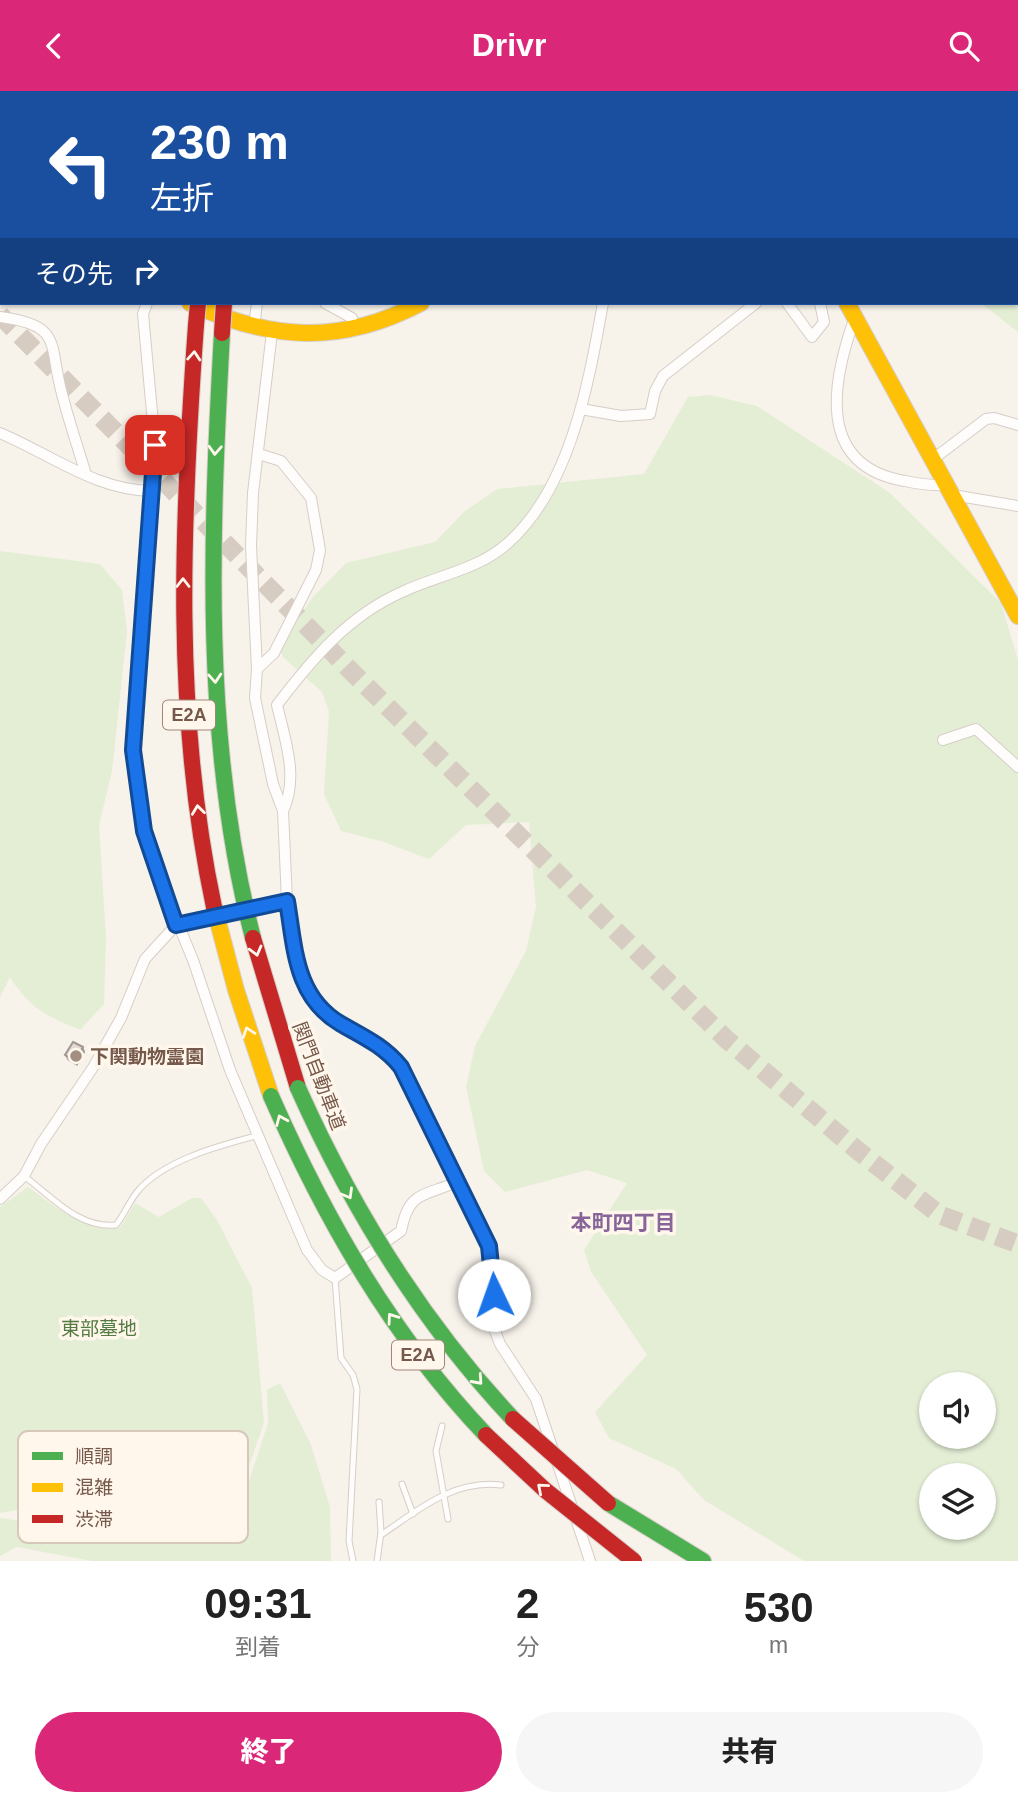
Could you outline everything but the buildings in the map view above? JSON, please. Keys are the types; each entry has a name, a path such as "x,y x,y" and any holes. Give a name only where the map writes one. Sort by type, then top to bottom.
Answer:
{"main road":[{"path":"733,91 749,91"},
{"path":"194,305 272,332 342,333 388,320 417,305"},
{"name":"E2A","path":"198,305 184,532 184,630 191,753 209,880 242,1015 271,1096 312,1188 340,1239 413,1349 493,1442 539,1486 634,1561"},
{"name":"関門自動車道","path":"224,305 211,603 220,752 230,828 253,939 272,1011 298,1088 345,1188 436,1331 516,1422 608,1503 687,1561"},
{"path":"851,310 1018,615"},
{"path":"608,1503 703,1561"}],"street":[{"path":"146,305 143,314 155,445 133,750 144,831 176,925 193,960 229,1070 256,1136 307,1250 322,1270 335,1278 401,1231 405,1210 412,1201 457,1182"},
{"path":"254,327 257,305"},
{"path":"329,305 352,318"},
{"path":"283,811 290,795 290,769 276,705 324,647 367,611 405,590 477,563 508,543 532,516 565,452 580,409 603,305"},
{"path":"580,409 621,417 650,414 655,391 663,376 753,305"},
{"path":"788,305 812,337 824,322 820,305"},
{"path":"851,310 840,368 837,425 845,444 859,462 879,475 1018,506"},
{"path":"0,317 34,325 50,340 58,360 60,388 86,475"},
{"path":"272,332 251,546 257,710 283,811 287,901 295,946 309,997 325,1013 390,1053 417,1096 489,1246 494,1273 494,1328 500,1344 536,1399 590,1561"},
{"path":"932,460 986,419 994,418 1018,425"},
{"path":"0,433 86,475 136,491 153,491"},
{"path":"257,669 274,653 316,570 320,549 311,498 281,461 259,454"},
{"path":"943,740 976,729 1018,768"},
{"path":"0,1199 24,1176 41,1143 107,1042 145,959 176,925 196,918 287,901"}],"lane":[{"path":"24,1176 76,1216 102,1225 116,1225 136,1193 173,1166 196,1154 256,1136"},
{"path":"335,1278 341,1358 354,1375 357,1389 349,1541 352,1561"},
{"path":"442,1426 436,1451 448,1519"},
{"path":"402,1483 413,1514"},
{"path":"381,1535 444,1493 479,1483 501,1485"},
{"path":"377,1561 381,1535 379,1502"}],"green space":[{"path":"984,305 1018,305 1018,332"},
{"path":"710,395 757,406 890,493 1001,603 1018,660 1018,1561 804,1561 704,1500 676,1469 609,1438 595,1412 647,1355 591,1272 584,1250 627,1183 587,1170 505,1192 484,1171 466,1087 475,1046 526,951 536,907 529,822 466,825 429,859 384,842 341,831 324,794 329,712 322,692 283,657 279,646 312,598 346,563 435,542 465,511 497,489 644,474 688,397"},
{"path":"0,551 100,564 122,590 127,631 112,771 99,825 106,939 104,1004 80,1030 32,1004 10,977 0,997"},
{"name":"東部墓地","path":"28,1187 71,1217 107,1229 120,1228 135,1203 159,1217 192,1198 201,1198 217,1220 252,1288 264,1423 248,1469 248,1431 18,1431 18,1510 0,1513 0,1207"},
{"name":"東部墓地","path":"280,1383 311,1445 330,1507 331,1561 92,1561 17,1547 0,1556 0,1518 18,1521 18,1543 248,1543 248,1480 268,1423 267,1390"}],"tunnel":[{"path":"0,315 353,673 726,1039 857,1150 940,1215 1018,1244"}],"traffic: fast":[{"path":"222,333 215,485 214,637 225,789 253,938"},
{"path":"298,1088 342,1178 392,1263 448,1343 513,1419"},
{"path":"271,1096 315,1188 364,1275 420,1358 486,1435"},
{"path":"608,1503 703,1561"}],"traffic: slow":[{"path":"733,91 749,91"},
{"path":"195,305 249,325 306,333 363,326 417,305"},
{"path":"848,305 1018,616"},
{"path":"214,907 236,990 271,1096"}],"traffic: jam":[{"path":"196,325 198,305"},
{"path":"222,333 224,305"},
{"path":"196,325 187,471 184,617 192,762 214,907"},
{"path":"253,938 298,1088"},
{"path":"513,1419 608,1503"},
{"path":"486,1435 545,1490 634,1561"}],"place":[{"name":"下関動物霊園","path":"76,1056"}],"district":[{"name":"本町四丁目","path":"623,1222"}],"route":[{"path":"155,445 133,750 136,790 144,831 164,896 176,925 196,918 287,901 295,946 309,997 325,1013 375,1041 390,1053 401,1067 486,1238 492,1258 494,1295"}]}
